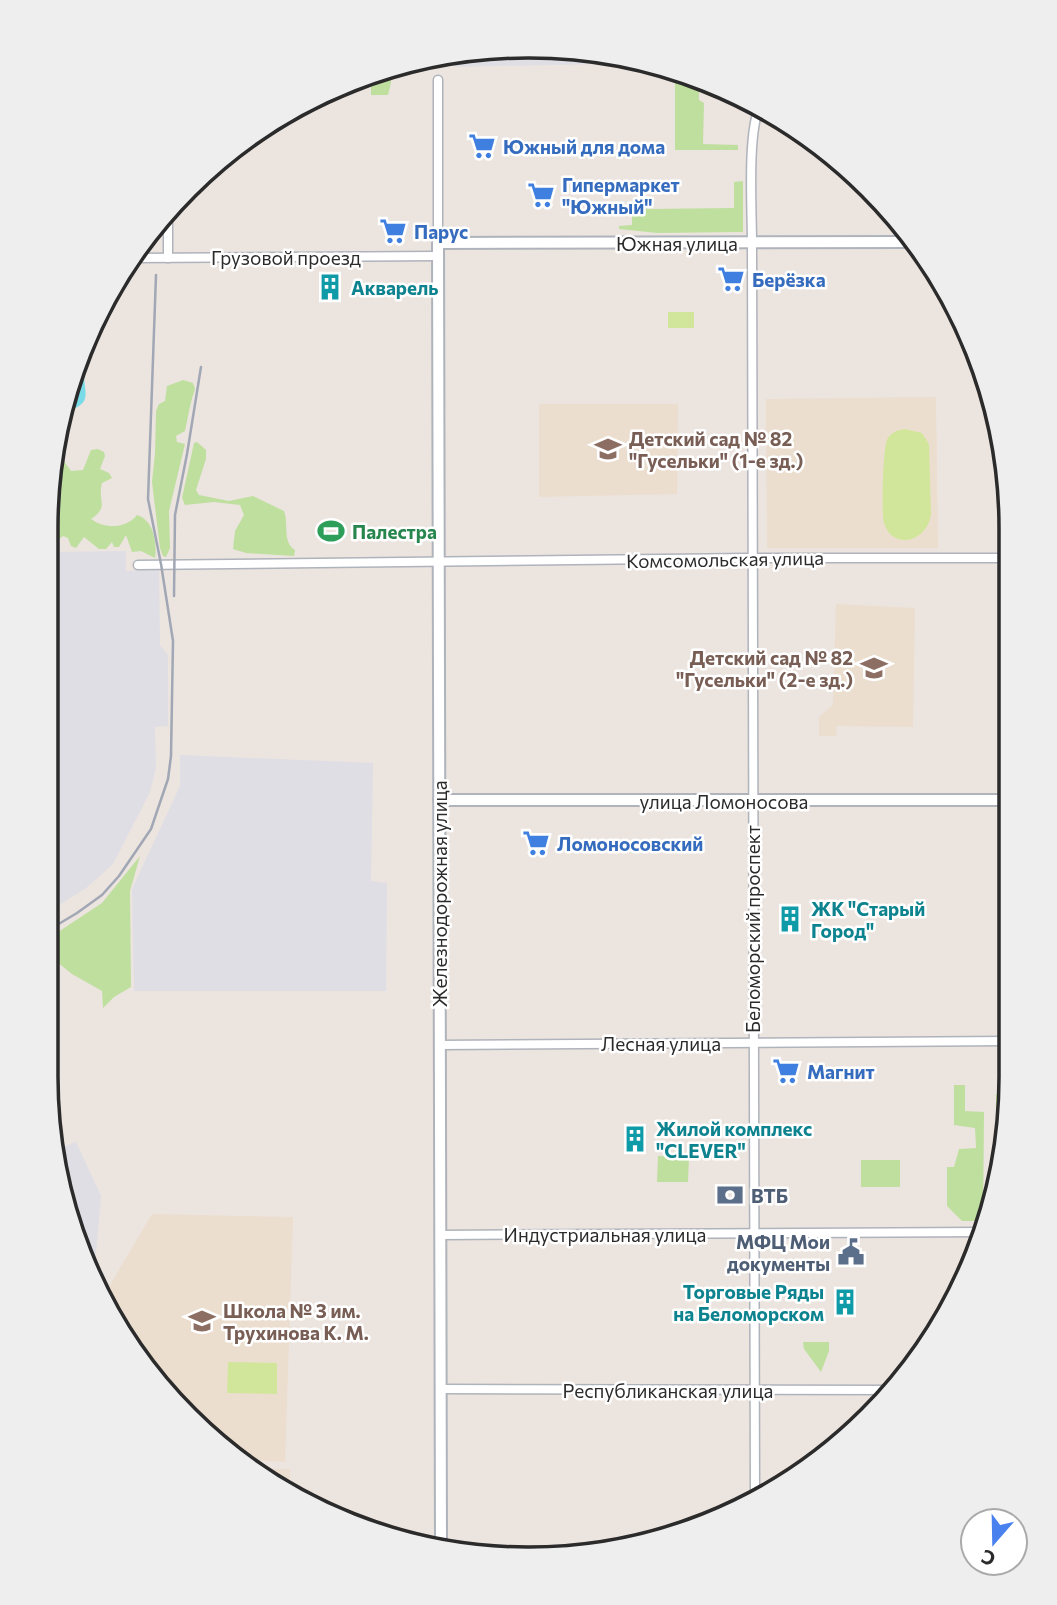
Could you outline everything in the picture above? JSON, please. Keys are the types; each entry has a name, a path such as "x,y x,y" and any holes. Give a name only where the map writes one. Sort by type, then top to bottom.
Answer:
{"main road":[{"name":"Южная улица","path":"438,243 902,242"},
{"name":"Железнодорожная улица","path":"438,243 441,1539"},
{"name":"улица Ломоносова","path":"439,800 999,800"}],"street":[{"path":"438,80 438,243"},
{"name":"Беломорский проспект","path":"755,116 753,135 751,558 755,1489"},
{"path":"168,226 168,258"},
{"name":"Грузовой проезд","path":"143,258 438,257"},
{"name":"Комсомольская улица","path":"138,565 999,558"},
{"name":"Лесная улица","path":"440,1045 999,1041"},
{"name":"Индустриальная улица","path":"440,1235 973,1231"},
{"name":"Республиканская улица","path":"441,1390 879,1390"}],"shaded area":[{"path":"528,58 602,64 455,67 455,64 467,62"},
{"path":"936,397 938,548 767,548 766,399"},
{"name":"Детский сад № 82 \"Гусельки\" (1-е зд.)","path":"539,404 678,404 677,494 539,497"},
{"path":"126,551 126,571 159,570 160,645 168,655 168,726 155,727 156,768 150,792 113,864 86,888 58,906 58,552"},
{"name":"Детский сад № 82 \"Гусельки\" (2-е зд.)","path":"836,604 915,608 913,727 837,726 836,736 819,736 819,717 833,705"},
{"path":"180,755 373,763 371,881 387,883 386,991 134,991 132,889 180,786"},
{"path":"76,1142 101,1196 95,1260 74,1198 63,1147"},
{"name":"Школа № 3 им. Трухинова К. М.","path":"152,1214 293,1217 285,1462 256,1460 196,1409 155,1363 108,1289"},
{"path":"269,1469 290,1469 290,1482"}],"green space":[{"path":"391,79 388,95 371,95 371,85"},
{"path":"675,82 699,90 699,100 704,103 703,144 738,145 738,150 675,150"},
{"path":"743,181 743,232 657,233 619,229 619,226 632,225 632,204 647,204 647,209 734,208 734,182"},
{"path":"668,312 694,312 694,328 668,328"},
{"path":"183,380 193,383 195,389 185,431 176,436 177,442 185,444 169,511 170,548 166,557 160,548 152,482 156,411 159,404 165,401 167,386"},
{"path":"905,429 922,433 929,444 931,513 929,523 918,536 902,540 895,538 884,523 883,481 887,440 894,432"},
{"path":"197,442 206,450 206,459 196,490 199,495 229,501 253,496 284,511 287,538 295,550 294,556 246,553 233,549 235,531 244,515 240,505 214,502 185,505 182,498 194,443"},
{"path":"98,449 104,452 105,456 100,469 109,473 112,478 102,483 102,507 91,519 102,525 115,526 127,523 137,515 143,518 153,533 155,558 141,551 132,552 126,535 119,547 114,547 112,542 106,549 99,549 84,537 76,548 71,546 68,538 63,536 59,539 58,547 63,460 71,471 83,470 91,450"},
{"path":"140,856 130,891 131,987 114,997 103,1008 102,991 58,963 58,932 102,903"},
{"path":"954,1085 965,1085 965,1111 984,1112 983,1197 976,1221 962,1221 947,1206 947,1167 954,1167 959,1149 976,1148 975,1128 954,1125"},
{"path":"996,1094 998,1094 996,1128"},
{"path":"658,1156 689,1157 688,1182 657,1182"},
{"path":"861,1160 900,1160 900,1187 861,1187"},
{"path":"803,1342 829,1342 829,1351 821,1372 804,1349"},
{"path":"228,1362 277,1363 277,1394 227,1393"}],"water":[{"path":"84,373 86,396 81,405 75,408"}],"railway":[{"path":"58,924 102,895 119,876 151,829 168,779 171,756 173,641 148,499 156,275"},
{"path":"174,596 175,515 201,367"}],"place":[{"name":"Южный для дома","path":"482,146"},
{"name":"Гипермаркет \"Южный\"","path":"541,195"},
{"name":"Парус","path":"393,231"},
{"name":"Берёзка","path":"731,279"},
{"name":"Акварель","path":"330,287"},
{"name":"Детский сад № 82 \"Гусельки\" (1-е зд.)","path":"608,449"},
{"name":"Палестра","path":"331,531"},
{"name":"Детский сад № 82 \"Гусельки\" (2-е зд.)","path":"874,668"},
{"name":"Ломоносовский","path":"536,843"},
{"name":"ЖК \"Старый Город\"","path":"790,919"},
{"name":"Магнит","path":"786,1071"},
{"name":"Жилой комплекс \"СLEVER\"","path":"635,1139"},
{"name":"ВТБ","path":"730,1195"},
{"name":"МФЦ Мои документы","path":"851,1252"},
{"name":"Торговые Ряды на Беломорском","path":"845,1302"},
{"name":"Школа № 3 им. Трухинова К. М.","path":"202,1321"}]}
